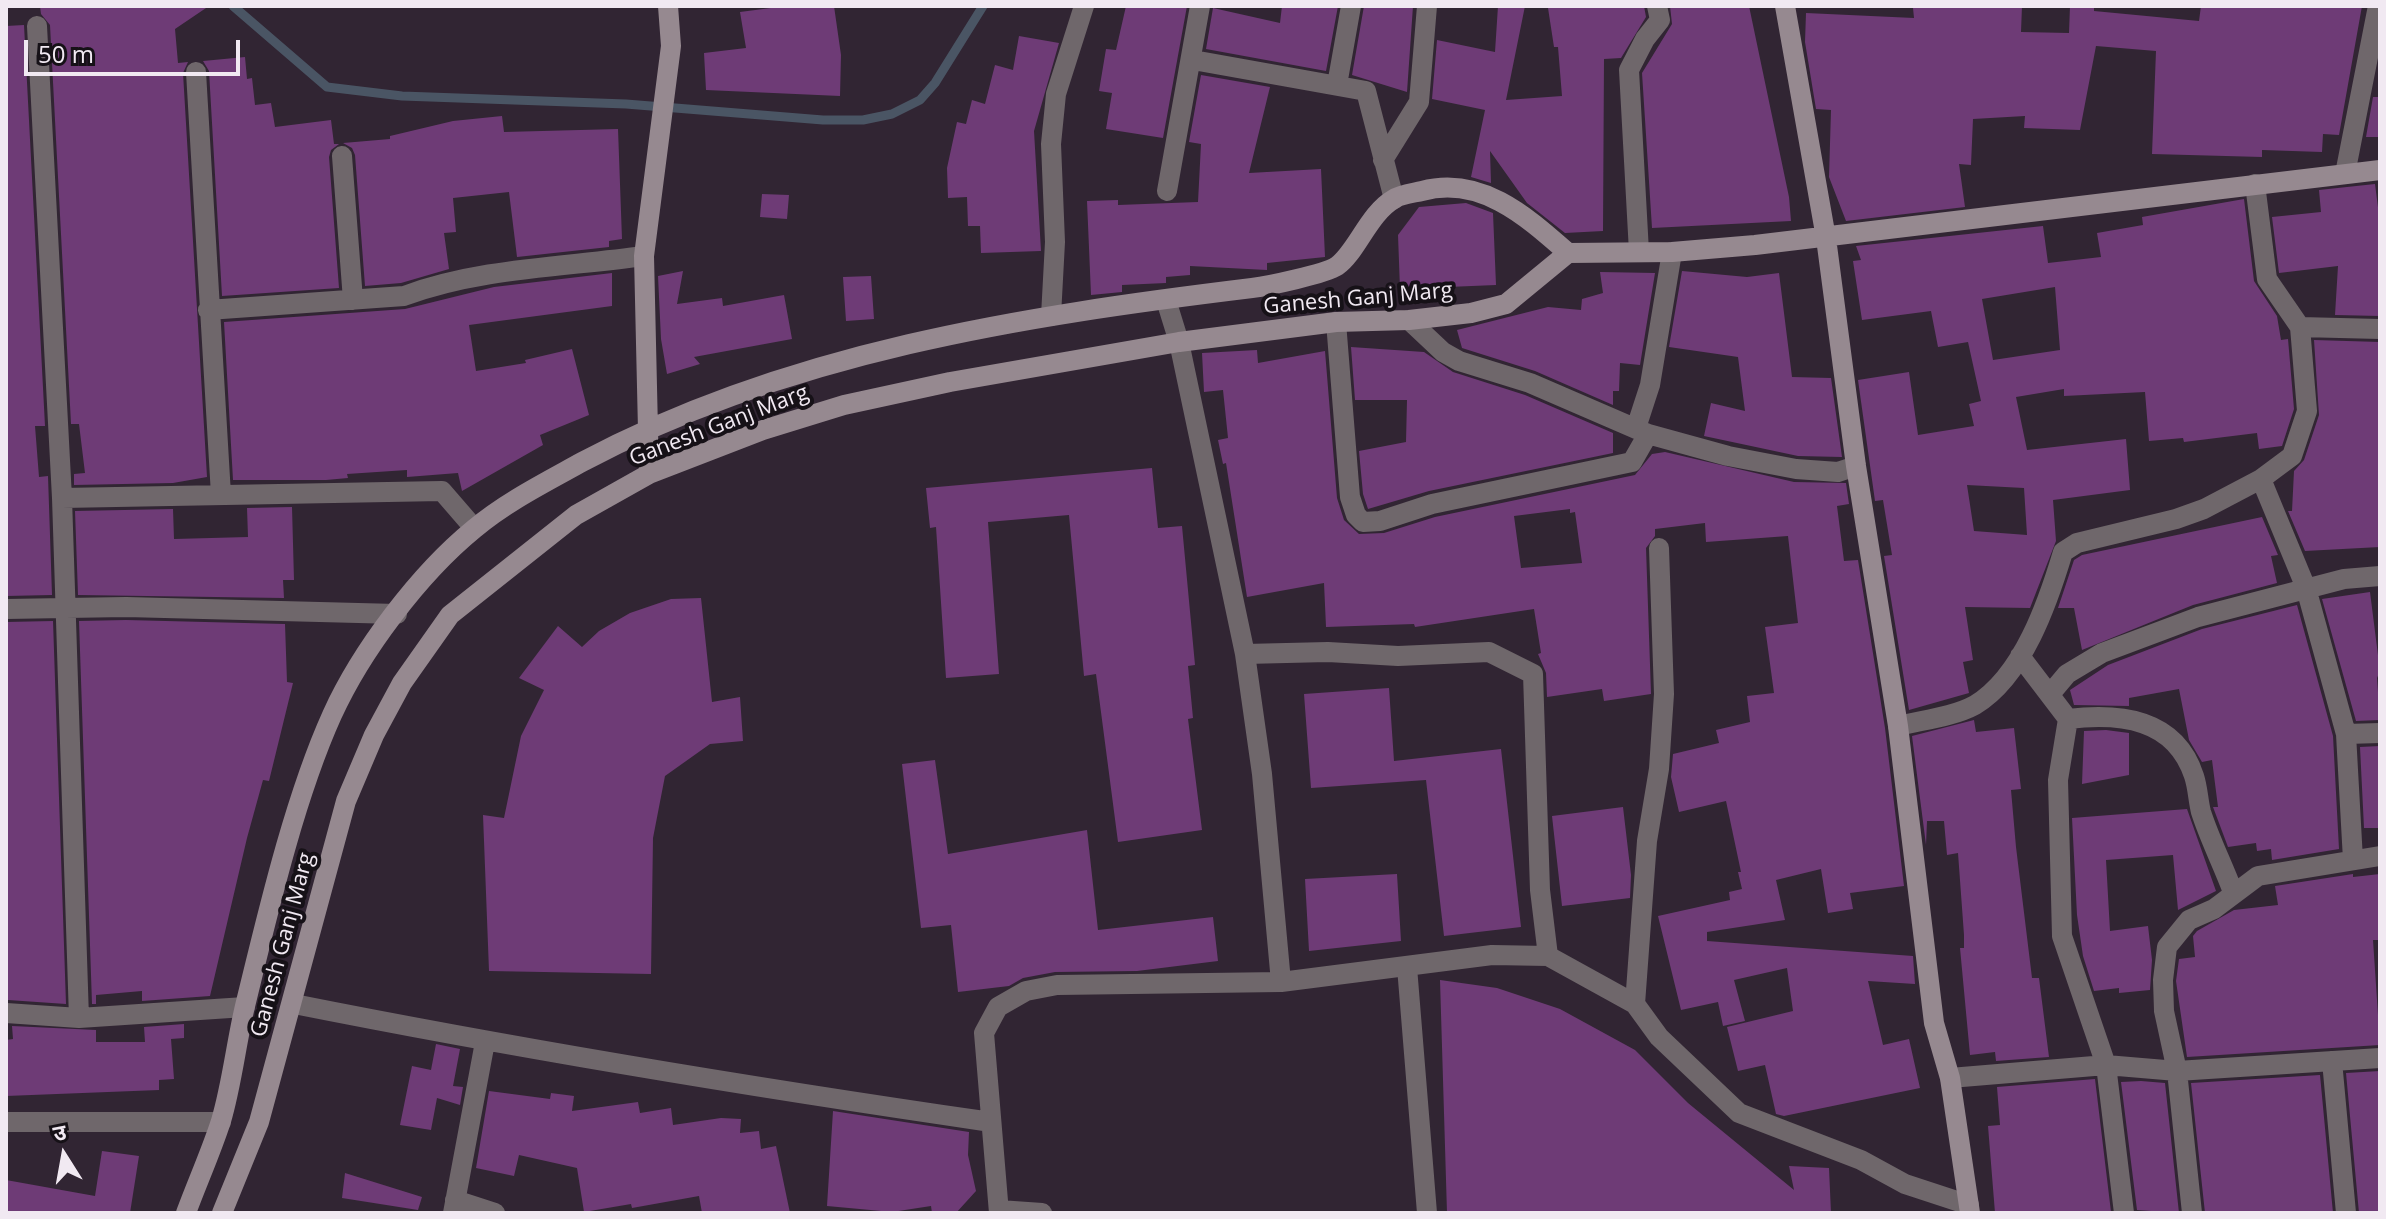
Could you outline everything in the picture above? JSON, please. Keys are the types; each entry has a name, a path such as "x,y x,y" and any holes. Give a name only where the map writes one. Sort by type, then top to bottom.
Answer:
{"main road":[{"path":"649,474 644,256 671,46 668,6"},
{"path":"1785,6 1826,238 1856,466 1898,726 1934,1023 1950,1078 1970,1209"},
{"path":"186,1213 221,1122 245,1007 294,824 331,718 357,667 427,575 474,528 546,481 648,427 843,359 1051,316 1269,285 1338,266 1365,227 1394,199 1435,187 1468,188 1524,214 1568,253 1672,252 1826,238 2380,170"},
{"name":"Ganesh Ganj Marg","path":"222,1213 259,1122 294,1004 346,801 374,735 402,683 450,615 576,515 649,474 763,430 844,405 950,382 1179,342 1336,322 1409,320 1471,313 1506,304 1568,253"}],"street":[{"path":"1051,316 1055,242 1051,144 1055,106 1084,6"},
{"path":"1167,191 1193,60 1200,6"},
{"path":"1337,85 1351,6"},
{"path":"1383,160 1419,102 1427,6"},
{"path":"1639,252 1629,70 1645,39 1660,20 1657,6"},
{"path":"2345,174 2378,6"},
{"path":"37,26 62,498 79,1018"},
{"path":"1193,60 1366,91 1394,199"},
{"path":"196,72 221,495"},
{"path":"342,156 353,300"},
{"path":"1898,726 1974,705 1993,689 2020,656 2050,597 2063,552 2077,543 2176,519 2261,479 2292,456 2307,411 2300,327 2267,279 2255,184"},
{"path":"1336,322 1350,497 1356,515 1363,522 1632,462 1642,431 1672,252"},
{"path":"208,310 404,296 432,286 644,256"},
{"path":"1166,300 1179,342 1245,654 1262,774 1281,982"},
{"path":"1409,320 1443,352 1459,361 1530,383 1642,431 1728,456 1796,469 1838,472 1856,466"},
{"path":"2300,327 2380,329"},
{"path":"2261,479 2306,588 2346,734 2353,860"},
{"path":"62,498 442,491 474,528"},
{"path":"1635,1004 1647,841 1659,769 1664,694 1659,548"},
{"path":"2051,693 2067,674 2102,653 2198,617 2306,588 2380,576"},
{"path":"6,609 64,606 397,614"},
{"path":"1245,654 1328,652 1398,656 1489,652 1533,674 1540,890 1548,956"},
{"path":"2020,656 2068,719 2058,780 2062,936 2106,1065 2124,1213"},
{"path":"2068,719 2097,716 2148,724 2173,738 2194,775 2200,809 2233,892"},
{"path":"2346,734 2380,733"},
{"path":"2192,1213 2177,1071 2164,1011 2163,980 2167,947 2189,920 2214,909 2258,876 2380,856"},
{"path":"1042,1213 999,1212 984,1033 998,1007 1026,991 1057,985 1281,982 1492,955 1548,956 1635,1004 1659,1037 1739,1113 1861,1160 1905,1184 1970,1209"},
{"path":"1407,967 1427,1213"},
{"path":"294,1004 485,1042 769,1090 991,1122"},
{"path":"6,1013 79,1018 245,1007"},
{"path":"485,1042 454,1207 495,1213"},
{"path":"1950,1078 2106,1065 2177,1071 2380,1058"},
{"path":"2332,1061 2346,1213"},
{"path":"6,1122 221,1122"}],"building":[{"path":"40,6 209,6 175,29 178,63 188,62 183,73 207,477 173,483 74,485 74,474 85,473 79,424 71,424 50,25 41,14"},
{"path":"786,6 834,6 841,55 840,96 706,90 704,53 746,48 740,12"},
{"path":"1126,6 1187,6 1163,138 1106,129 1112,93 1099,91 1106,49 1116,50"},
{"path":"1282,6 1338,6 1326,71 1206,49 1213,8 1280,23"},
{"path":"1364,6 1413,6 1407,92 1352,75"},
{"path":"1498,6 1525,6 1506,100 1562,96 1558,47 1554,47 1548,8 1644,6 1646,17 1621,58 1604,59 1603,231 1565,233 1527,203 1490,151 1491,183 1471,177 1485,110 1432,99 1437,40 1495,52"},
{"path":"1670,6 1749,6 1789,197 1791,221 1652,228 1642,73 1672,24"},
{"path":"2022,6 2021,32 2069,33 2070,6 2094,6 2094,11 2199,21 2201,6 2362,6 2339,135 2323,134 2322,152 2262,150 2262,157 2152,154 2156,51 2096,46 2080,130 2024,128 2025,116 1973,119 1971,165 1959,164 1965,207 1846,221 1829,177 1831,110 1816,109 1805,42 1806,13 1914,18 1913,8"},
{"path":"24,25 45,426 35,426 39,477 48,476 52,595 6,596 6,26"},
{"path":"1019,36 1059,43 1034,131 1041,251 981,253 980,226 968,226 967,197 948,198 947,168 957,122 966,124 972,100 985,104 995,65 1013,70"},
{"path":"245,57 247,79 252,78 255,105 271,103 275,127 331,120 334,144 339,144 331,150 329,157 339,288 222,296 209,71 203,61"},
{"path":"1201,75 1270,87 1249,173 1321,169 1325,257 1267,263 1267,270 1190,266 1190,275 1166,277 1166,283 1122,285 1122,292 1091,295 1087,201 1118,200 1118,205 1198,202 1201,144 1189,142"},
{"path":"2373,97 2380,97 2380,137 2366,137"},
{"path":"502,116 504,132 618,129 622,239 609,241 609,247 517,257 509,192 453,198 456,232 444,233 449,269 401,283 365,286 355,155 352,148 343,143 390,139 390,136 453,121"},
{"path":"2375,184 2380,223 2380,316 2335,315 2338,266 2279,273 2272,217 2321,212 2319,190"},
{"path":"762,194 789,195 787,219 760,217"},
{"path":"2244,199 2254,281 2277,316 2281,340 2288,339 2294,409 2282,446 2259,449 2257,433 2184,442 2183,438 2149,441 2145,392 2064,396 2064,389 2016,397 2027,450 2126,439 2130,490 2053,500 2056,541 2030,608 1965,607 1973,660 1963,662 1969,693 1909,710 1884,556 1892,555 1883,500 1875,501 1858,380 1909,372 1918,435 1974,426 1969,404 1981,401 1968,342 1938,347 1931,311 1862,320 1853,261 1861,260 1856,246 2043,226 2048,263 2101,257 2097,233 2143,225 2142,217","holes":["2055,287 2060,350 1993,360 1982,299","1967,485 2024,488 2027,535 1974,531"]},
{"path":"1466,203 1493,213 1496,285 1400,289 1398,235 1419,207"},
{"path":"683,271 677,304 722,298 723,306 784,295 792,339 694,357 700,364 667,374 661,339 658,276"},
{"path":"1682,271 1747,277 1779,273 1792,377 1831,378 1842,457 1798,456 1704,436 1711,403 1745,411 1738,357 1669,347"},
{"path":"1600,272 1655,273 1640,365 1620,363 1619,391 1613,391 1613,405 1535,371 1462,348 1457,330 1548,307 1581,310 1582,299 1603,293"},
{"path":"612,273 612,306 469,325 476,371 526,363 525,360 572,349 589,415 540,435 543,445 462,491 458,473 407,477 407,470 347,474 348,478 326,480 233,480 224,322 405,309 494,287"},
{"path":"871,276 874,319 846,321 843,277"},
{"path":"2314,340 2380,342 2380,547 2305,551 2288,511 2292,511 2294,471 2304,460 2319,415"},
{"path":"1351,347 1424,352 1453,372 1525,395 1613,433 1613,453 1429,491 1368,509 1363,494 1359,451 1406,442 1407,400 1355,400"},
{"path":"1257,350 1258,363 1325,351 1337,498 1344,520 1359,534 1384,533 1435,517 1635,475 1652,454 1665,452 1794,482 1846,483 1849,504 1837,506 1844,561 1858,560 1885,728 1904,886 1850,893 1853,909 1828,913 1821,869 1776,880 1785,920 1707,932 1707,941 1913,956 1915,984 1868,981 1883,1045 1909,1039 1920,1088 1784,1116 1776,1114 1765,1065 1738,1071 1727,1027 1793,1011 1787,968 1734,980 1745,1021 1723,1026 1718,1002 1681,1010 1658,916 1730,900 1729,892 1742,889 1726,801 1679,812 1671,777 1673,754 1719,743 1716,730 1750,722 1747,696 1774,693 1765,627 1798,623 1788,536 1706,542 1705,523 1655,529 1655,536 1646,548 1651,694 1604,701 1602,689 1547,697 1546,673 1538,654 1541,653 1534,609 1415,627 1414,624 1326,627 1324,583 1247,597 1226,463 1223,464 1218,440 1228,438 1223,390 1204,392 1202,353","holes":["1570,509 1570,513 1575,512 1582,563 1521,568 1514,516"]},
{"path":"1152,468 1158,528 1182,526 1195,665 1188,666 1193,718 1188,719 1202,830 1118,842 1096,674 1084,676 1069,515 988,522 999,674 946,678 936,527 930,528 926,488"},
{"path":"292,507 294,580 283,580 284,598 78,595 75,511 173,509 174,539 248,537 247,508"},
{"path":"2262,517 2278,555 2271,556 2277,583 2193,605 2082,650 2074,608 2058,608 2074,560 2082,555"},
{"path":"2370,592 2380,671 2377,678 2380,720 2356,721 2322,599"},
{"path":"701,598 712,702 740,697 743,741 710,744 665,776 653,838 651,974 489,971 483,815 504,818 521,736 544,690 519,678 558,626 582,647 599,631 630,613 671,599"},
{"path":"2297,605 2333,736 2339,849 2272,860 2271,849 2257,851 2256,843 2228,847 2213,807 2218,807 2212,760 2202,762 2189,740 2179,689 2129,698 2129,706 2074,705 2070,690 2108,665 2202,629"},
{"path":"53,621 66,1004 8,1000 6,981 6,622"},
{"path":"79,621 285,624 287,682 293,683 269,781 263,780 247,838 210,996 142,1001 142,991 96,995 96,1004 92,1004"},
{"path":"1389,688 1394,761 1501,749 1521,927 1444,936 1426,780 1311,788 1304,694"},
{"path":"1974,720 1976,732 2014,728 2021,789 2011,790 2016,847 2032,978 2039,978 2049,1057 1996,1061 1995,1052 1970,1055 1960,948 1964,948 1964,935 1958,853 1947,855 1944,821 1927,821 1926,845 1912,736"},
{"path":"2084,731 2129,733 2129,775 2082,784"},
{"path":"2380,746 2380,828 2364,828 2360,747"},
{"path":"935,760 948,854 1087,830 1098,930 1213,917 1218,961 1137,971 1055,972 1023,978 1009,986 958,992 951,925 921,928 902,764"},
{"path":"1623,807 1631,875 1630,898 1562,906 1552,816"},
{"path":"2187,809 2216,891 2178,910 2173,855 2106,860 2110,931 2148,926 2152,960 2150,990 2119,993 2119,988 2094,991 2083,956 2077,915 2072,818"},
{"path":"1397,874 1401,941 1309,951 1305,879"},
{"path":"2353,874 2353,877 2380,874 2380,940 2373,940 2380,1045 2187,1057 2176,981 2179,959 2195,957 2193,936 2197,931 2234,910 2278,905 2275,886"},
{"path":"1440,980 1497,988 1560,1009 1635,1050 1688,1103 1794,1190 1789,1166 1829,1168 1831,1213 1447,1213"},
{"path":"184,1024 184,1038 171,1039 174,1079 159,1080 159,1090 6,1096 6,1040 13,1039 12,1026 96,1030 96,1042 145,1042 144,1027"},
{"path":"436,1044 460,1049 453,1086 463,1087 460,1105 437,1098 431,1130 400,1125 412,1066 431,1070"},
{"path":"2380,1071 2380,1213 2359,1213 2346,1073"},
{"path":"2320,1075 2333,1213 2205,1213 2191,1083"},
{"path":"2095,1079 2111,1212 1995,1213 1988,1126 2000,1125 1997,1087"},
{"path":"2121,1082 2165,1083 2179,1213 2137,1210"},
{"path":"489,1091 550,1099 551,1093 574,1096 572,1111 638,1102 640,1113 671,1108 673,1125 721,1118 741,1119 740,1133 759,1131 761,1149 776,1146 790,1213 702,1213 699,1196 632,1208 631,1204 584,1212 577,1168 519,1155 514,1176 476,1168"},
{"path":"833,1111 969,1132 968,1155 976,1191 956,1213 932,1213 931,1206 892,1212 827,1206"},
{"path":"102,1151 139,1156 130,1213 6,1213 6,1180 95,1196"},
{"path":"345,1173 422,1197 418,1210 342,1198"}],"waterway":[{"path":"233,6 327,87 402,96 626,104 823,120 863,120 892,114 920,100 935,83 983,6"}]}
